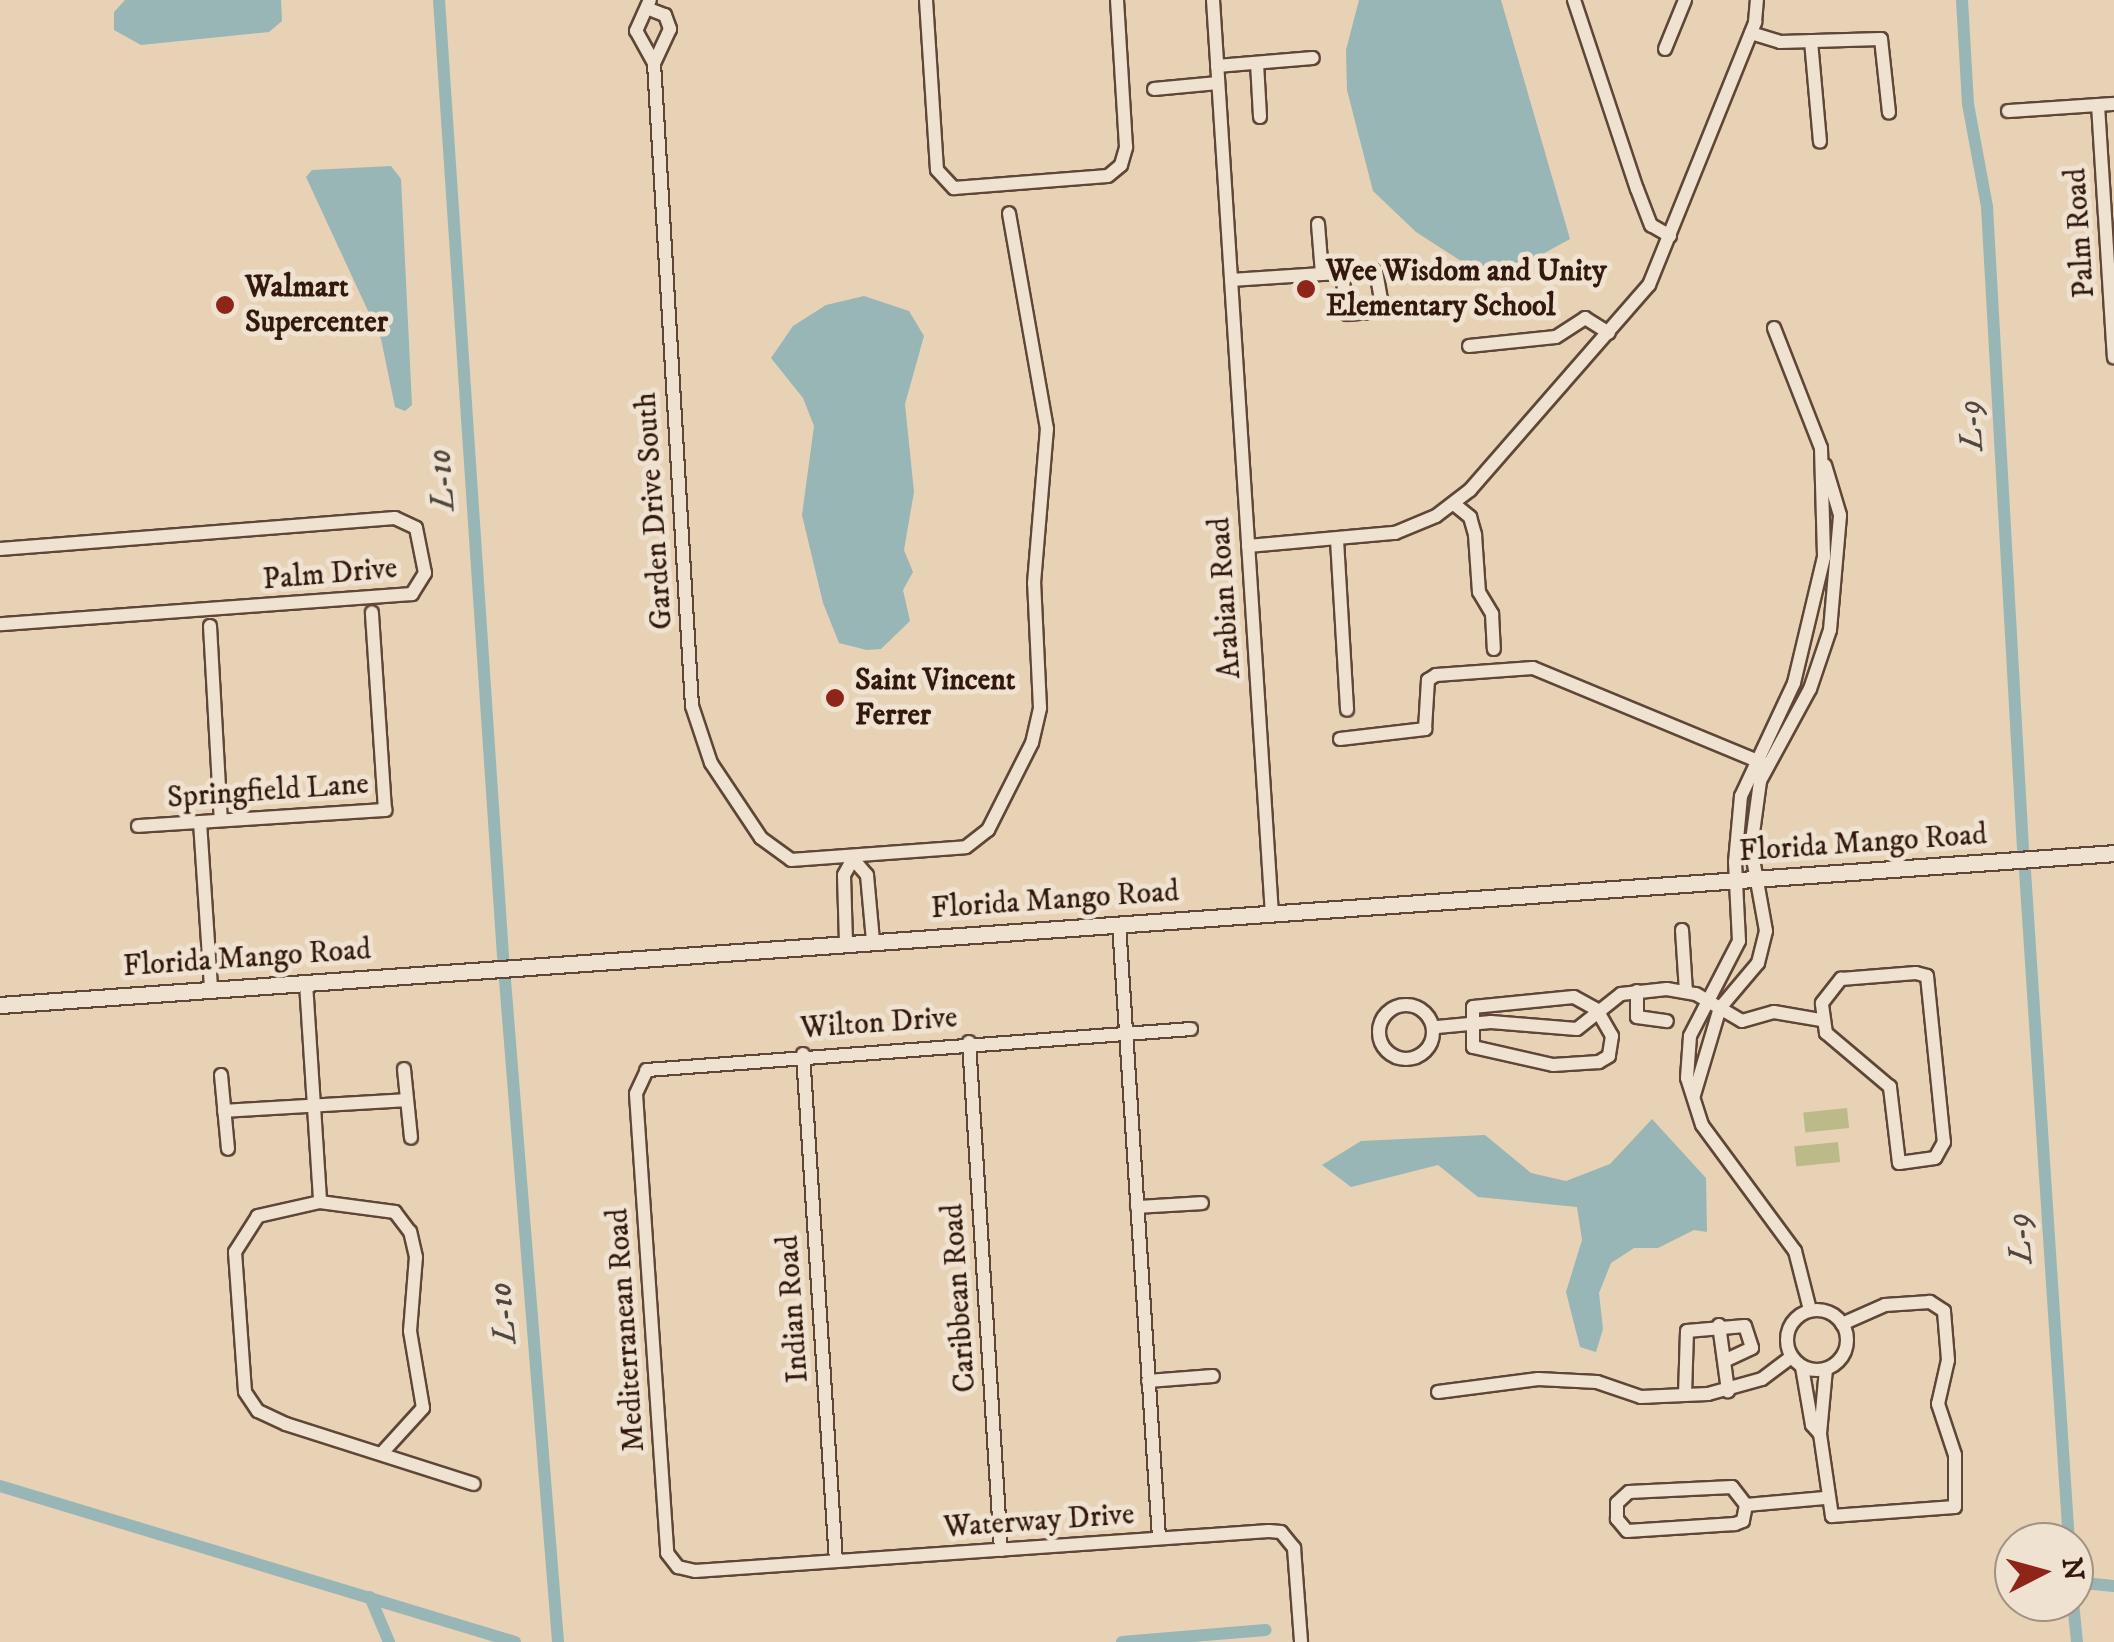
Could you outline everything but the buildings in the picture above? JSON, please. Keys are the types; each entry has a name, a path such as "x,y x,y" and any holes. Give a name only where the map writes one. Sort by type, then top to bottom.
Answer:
{"street":[{"path":"926,0 938,170 954,188 1108,176 1121,164 1126,148 1117,0"},
{"name":"Arabian Road","path":"1213,0 1272,914"},
{"path":"1574,0 1637,190 1652,225 1670,236"},
{"path":"1664,49 1684,0"},
{"path":"1248,546 1338,540 1406,530 1454,504 1649,285 1751,33 1757,0"},
{"name":"Garden Drive South","path":"654,63 670,29 665,15 650,4 636,30 654,63 696,726 711,763 767,846 801,862 947,852 974,843 993,822 1038,726 1034,583 1046,429 1009,213"},
{"path":"1751,33 1780,42 1881,40 1889,113"},
{"path":"1811,41 1820,142"},
{"path":"1217,66 1313,58"},
{"path":"1257,63 1260,117"},
{"path":"1154,88 1218,83"},
{"path":"2008,111 2114,104"},
{"name":"Palm Road","path":"2098,105 2114,357"},
{"path":"1318,224 1322,274"},
{"path":"1231,280 1342,273 1381,276 1383,311 1348,314 1342,273"},
{"path":"1468,346 1556,337 1585,318 1609,333"},
{"path":"1694,1097 1699,1062 1720,1008 1758,963 1766,930 1761,878 1752,848 1762,764 1810,690 1830,630 1840,515 1806,398 1774,328"},
{"path":"1810,1310 1795,1251 1702,1125 1687,1078 1690,1036 1739,941 1736,822 1786,703 1813,618 1824,558 1824,464"},
{"path":"1454,504 1470,518 1475,535 1480,592 1492,614 1494,649"},
{"name":"Palm Drive","path":"0,549 395,518 416,528 425,574 412,594 0,624"},
{"path":"1338,540 1347,710"},
{"name":"Springfield Lane","path":"138,826 385,810 372,612"},
{"path":"210,626 221,820"},
{"path":"1340,739 1425,729 1428,680 1436,675 1533,668 1762,764"},
{"path":"200,822 211,990"},
{"name":"Florida Mango Road","path":"0,1005 2114,853"},
{"path":"846,943 844,875 853,859 866,875 873,941"},
{"path":"1119,924 1158,1538"},
{"path":"1682,930 1686,992"},
{"path":"1927,976 1944,1142 1935,1158 1899,1162 1890,1087 1826,1033 1821,1020 1824,996 1841,979 1927,976"},
{"path":"306,983 320,1202"},
{"path":"1436,1027 1469,1024 1578,1030 1597,1010 1637,991 1686,992 1750,1023 1774,1012 1821,1020"},
{"path":"1637,991 1637,1017 1667,1021"},
{"path":"1574,997 1597,1010 1613,1046 1599,1062 1553,1064 1520,1052 1481,1052 1469,1024 1473,1006 1482,1003 1574,997"},
{"path":"1388,1012 1430,1012 1436,1027 1437,1040 1425,1051 1387,1053 1376,1041 1376,1023 1388,1012"},
{"name":"Wilton Drive","path":"640,1077 654,1066 1190,1029"},
{"name":"Caribbean Road","path":"968,1042 1001,1550"},
{"name":"Indian Road","path":"803,1054 836,1562"},
{"path":"404,1069 410,1138"},
{"path":"221,1075 228,1149"},
{"name":"Mediterranean Road","path":"640,1077 636,1094 667,1553 686,1570"},
{"path":"224,1111 407,1100"},
{"path":"382,1453 423,1408 410,1331 416,1257 410,1232 395,1212 320,1202 258,1216 234,1252 245,1392 258,1411 382,1453 474,1484"},
{"path":"1137,1207 1202,1203"},
{"path":"1820,1434 1812,1425 1802,1367 1791,1356 1788,1328 1810,1310 1832,1313 1842,1324 1845,1350 1826,1369 1820,1434 1827,1510 1841,1518 1948,1512 1958,1498 1956,1455 1938,1404 1948,1369 1944,1311 1930,1302 1885,1305 1842,1324"},
{"path":"1719,1325 1728,1392"},
{"path":"1685,1395 1683,1338 1695,1328 1745,1326 1750,1332 1746,1356 1726,1360"},
{"path":"1438,1392 1538,1379 1599,1382 1641,1397 1728,1392 1762,1379 1791,1356"},
{"path":"1802,1367 1826,1369"},
{"path":"1148,1381 1213,1376"},
{"path":"1732,1487 1746,1505 1743,1521 1735,1524 1627,1532 1617,1518 1617,1503 1629,1492 1732,1487"},
{"path":"1746,1505 1825,1498"},
{"name":"Waterway Drive","path":"686,1570 1281,1532 1297,1560 1301,1642"}],"shaded area":[{"path":"1847,1108 1849,1128 1805,1132 1803,1113"},
{"path":"1838,1142 1840,1162 1796,1166 1794,1147"}],"water":[{"path":"125,0 281,0 282,21 269,32 141,45 114,30 114,12"},
{"path":"1359,0 1501,0 1570,239 1508,273 1478,272 1416,232 1373,191 1347,90 1346,50"},
{"path":"391,166 401,179 412,405 405,411 395,407 381,339 306,177 312,170"},
{"path":"864,296 909,311 924,336 905,404 914,492 904,550 913,572 903,590 910,621 881,649 867,650 839,643 823,603 802,515 814,426 803,398 771,358 793,326 826,305"},
{"path":"1652,1119 1706,1178 1707,1232 1694,1230 1658,1248 1634,1248 1611,1263 1599,1293 1603,1329 1596,1352 1580,1347 1566,1292 1582,1240 1577,1207 1478,1197 1438,1165 1351,1187 1322,1165 1361,1141 1485,1135 1531,1173 1566,1181 1610,1164"}],"waterway":[{"name":"L-10","path":"439,0 503,957"},
{"name":"L-9","path":"1962,0 1968,104 1987,207 2023,848"},
{"name":"L-9","path":"2025,871 2068,1522"},
{"name":"L-10","path":"505,980 558,1642"},
{"path":"0,1486 515,1642"},
{"path":"2094,1584 2114,1586"},
{"path":"370,1597 389,1642"},
{"name":"L-9","path":"2075,1622 2077,1642"},
{"path":"1122,1642 1266,1630"}],"place":[{"name":"Wee Wisdom and Unity Elementary School","path":"1306,289"},
{"name":"Walmart Supercenter","path":"225,305"},
{"name":"Saint Vincent Ferrer","path":"835,698"}]}
